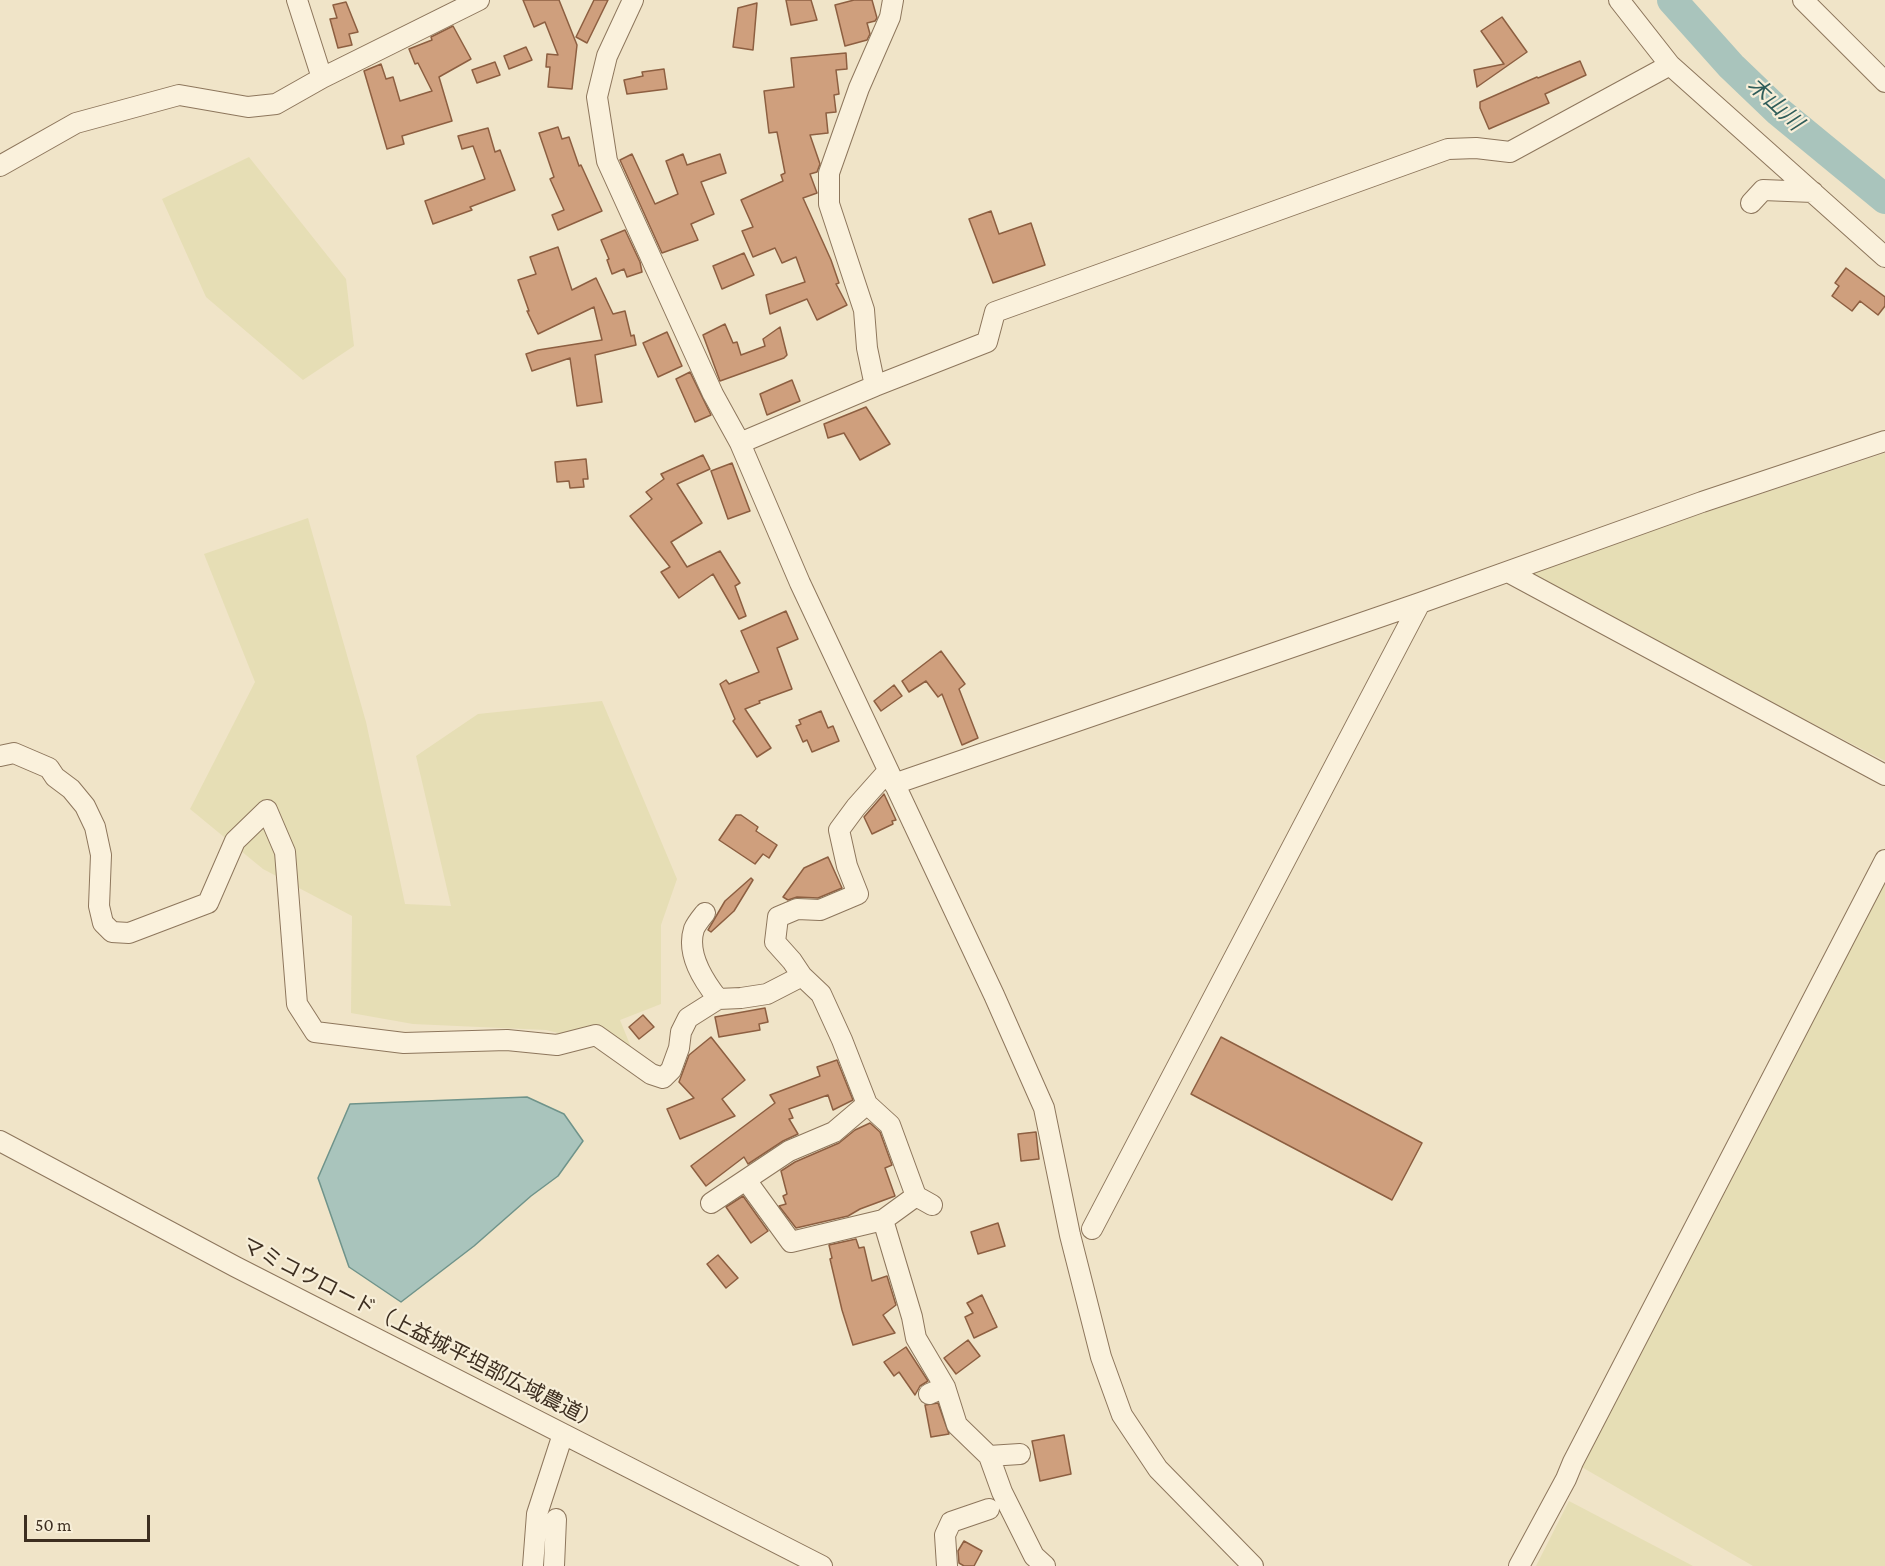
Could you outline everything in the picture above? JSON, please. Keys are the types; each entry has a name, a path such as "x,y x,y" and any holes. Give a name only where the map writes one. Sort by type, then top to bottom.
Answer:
{"street":[{"path":"297,0 322,78"},
{"path":"0,166 76,123 179,95 248,107 276,104 322,78 479,0"},
{"path":"633,0 607,56 597,97 607,161 713,394 740,443 800,583 994,995 1044,1108 1070,1235 1101,1357 1122,1415 1158,1469 1253,1566"},
{"path":"875,386 867,348 864,310 829,204 829,173 859,88 890,17 893,0"},
{"path":"1619,0 1670,65 1885,257"},
{"path":"1803,0 1885,82"},
{"path":"740,443 987,342 995,312 1448,149 1476,148 1510,152 1670,65"},
{"path":"1751,203 1763,190 1812,192"},
{"path":"746,1180 791,1242 883,1220 924,1200 891,1125 867,1104 842,1040 820,994 802,976 776,942 778,917 797,909 820,910 865,896 848,866 839,830 856,807 891,778 1420,603 1702,502 1885,441"},
{"path":"1508,572 1885,775"},
{"path":"1092,1229 1420,603"},
{"path":"0,756 14,753 49,768 55,777 71,789 85,806 95,827 100,855 99,906 103,923 112,932 129,933 208,903 235,841 267,810 285,852 297,1004 315,1032 404,1043 507,1040 557,1045 596,1035 651,1074 663,1078 671,1070 679,1048 681,1032 688,1018 718,999 767,994 802,976"},
{"path":"1519,1566 1885,860"},
{"path":"705,913 694,928 692,949 699,971 718,999"},
{"path":"711,1203 789,1150 834,1132 867,1104"},
{"name":"マミコウロード（上益城平坦部広域農道）","path":"0,1141 236,1267 822,1566"},
{"path":"883,1220 912,1317 916,1338 937,1391 957,1425 989,1456 1002,1492 1023,1535 1034,1556 1045,1566"},
{"path":"533,1566 537,1514 563,1434"},
{"path":"989,1456 1020,1454"},
{"path":"947,1566 945,1535 951,1522 989,1509"},
{"path":"554,1566 556,1519"}],"shaded area":[{"path":"249,157 346,279 354,346 303,380 206,297 162,199"},
{"path":"1885,453 1885,761 1522,573"},
{"path":"308,518 366,722 405,904 451,906 416,756 478,714 602,701 677,879 661,925 661,1004 620,1020 633,1052 546,1030 413,1024 351,1013 352,916 263,869 190,809 255,682 204,554"},
{"path":"1885,878 1885,1566 1753,1566 1573,1462"},
{"path":"1569,1501 1693,1566 1536,1566"}],"water":[{"path":"527,1097 564,1114 583,1141 558,1176 531,1196 474,1246 401,1302 349,1267 318,1178 350,1104"}],"building":[{"path":"523,0 559,0 577,45 572,89 548,87 550,67 546,67 547,54 558,55 545,22 534,27"},
{"path":"594,0 608,0 587,43 576,37"},
{"path":"786,0 811,0 817,20 791,25"},
{"path":"854,0 872,0 877,18 867,23 870,34 867,40 845,46 835,5"},
{"path":"346,2 358,32 349,34 352,45 338,48 330,19 337,18 333,5"},
{"path":"757,3 753,50 733,47 738,8"},
{"path":"1502,17 1527,52 1477,87 1474,70 1504,64 1481,31"},
{"path":"453,26 471,59 439,77 452,121 402,136 404,144 387,149 364,71 381,64 386,79 393,77 400,101 432,91 418,63 415,64 409,49 432,40 431,37"},
{"path":"526,47 532,60 509,69 504,56"},
{"path":"846,53 847,69 836,70 839,94 834,95 836,112 826,113 828,133 810,135 820,164 817,172 810,174 817,193 803,198 831,260 839,283 836,284 847,305 817,320 807,299 770,314 766,295 805,282 796,257 782,263 775,248 753,257 742,231 753,227 741,200 783,181 781,175 785,173 777,132 769,133 764,91 794,87 791,58"},
{"path":"1580,61 1586,75 1545,94 1549,103 1489,129 1480,108 1480,102"},
{"path":"495,62 500,75 477,83 472,70"},
{"path":"664,69 667,89 627,94 624,80 643,76 642,72"},
{"path":"558,127 562,139 569,137 579,166 581,165 602,211 558,230 552,215 564,210 550,179 554,177 539,133"},
{"path":"488,128 495,152 500,150 515,190 470,207 472,210 433,224 425,201 485,179 473,146 462,149 458,136"},
{"path":"632,154 655,204 678,194 666,161 683,154 687,165 720,154 726,173 701,182 714,214 691,224 698,240 662,253 620,160"},
{"path":"991,211 999,234 1031,223 1045,265 993,283 969,219"},
{"path":"625,230 640,262 642,272 627,277 624,269 612,274 601,240"},
{"path":"558,247 572,290 596,278 613,314 625,311 631,336 634,335 636,345 595,355 602,402 577,406 570,358 532,371 526,354 602,340 594,307 538,334 527,311 529,311 518,280 536,274 530,257"},
{"path":"744,253 754,275 722,289 713,266"},
{"path":"1846,268 1885,297 1885,306 1878,315 1860,301 1852,311 1832,296 1839,286 1835,283"},
{"path":"725,324 733,343 737,342 741,355 765,346 763,339 780,327 787,355 720,381 703,335"},
{"path":"667,332 682,366 658,377 643,343"},
{"path":"690,372 711,415 695,422 676,379"},
{"path":"792,380 800,401 767,415 760,394"},
{"path":"866,407 890,444 860,460 844,433 828,438 824,424"},
{"path":"703,455 710,469 677,484 702,523 671,542 687,567 720,551 740,583 735,586 746,616 739,619 713,574 679,598 661,572 670,567 630,516 652,499 646,492 664,479 661,474"},
{"path":"586,459 588,479 583,479 584,487 570,488 569,481 557,482 555,462"},
{"path":"732,463 750,511 728,519 711,471"},
{"path":"786,611 798,639 777,648 792,689 759,701 760,703 745,709 771,748 757,757 733,721 735,719 720,684 726,680 729,684 759,672 741,631"},
{"path":"941,651 965,684 959,689 978,738 962,745 942,694 938,697 926,681 909,692 902,681"},
{"path":"894,685 902,696 881,711 874,701"},
{"path":"821,711 828,728 833,726 839,741 812,752 807,740 803,742 796,726 801,724 799,720"},
{"path":"884,794 896,820 892,821 893,824 872,834 864,817"},
{"path":"736,815 741,815 758,827 756,831 777,845 769,858 763,854 755,864 719,840"},
{"path":"828,857 842,888 818,898 797,897 788,900 783,897 804,868"},
{"path":"751,878 753,880 734,911 711,932 708,930 725,901"},
{"path":"765,1008 768,1022 759,1024 760,1030 719,1037 715,1017"},
{"path":"643,1015 654,1027 639,1039 629,1027"},
{"path":"711,1037 745,1080 722,1099 735,1116 680,1139 667,1109 694,1098 679,1082 689,1055"},
{"path":"1221,1037 1422,1143 1392,1200 1191,1094"},
{"path":"837,1060 853,1100 833,1110 828,1095 789,1109 793,1118 789,1119 798,1134 748,1164 744,1157 706,1186 691,1166 775,1103 770,1095 820,1076 817,1067"},
{"path":"870,1123 880,1132 892,1165 885,1168 895,1196 848,1216 796,1228 779,1206 786,1204 783,1196 787,1194 781,1171 795,1162 839,1143 855,1130"},
{"path":"1036,1132 1039,1159 1021,1161 1018,1134"},
{"path":"743,1196 768,1231 751,1243 726,1207"},
{"path":"998,1223 1005,1246 978,1254 971,1232"},
{"path":"856,1239 859,1248 864,1247 872,1281 887,1276 896,1305 883,1315 895,1333 853,1345 842,1310 829,1245"},
{"path":"718,1255 738,1278 726,1288 707,1264"},
{"path":"982,1295 997,1327 974,1338 965,1317 973,1313 967,1303"},
{"path":"968,1340 980,1356 956,1374 944,1358"},
{"path":"906,1347 928,1381 920,1386 915,1395 899,1372 894,1376 884,1362"},
{"path":"938,1403 949,1434 931,1437 925,1405"},
{"path":"1064,1435 1071,1474 1040,1481 1032,1441"},
{"path":"964,1541 982,1551 974,1566 964,1566 959,1563 958,1551"}],"waterway":[{"name":"木山川","path":"1672,0 1731,66 1778,111 1885,199"}]}
